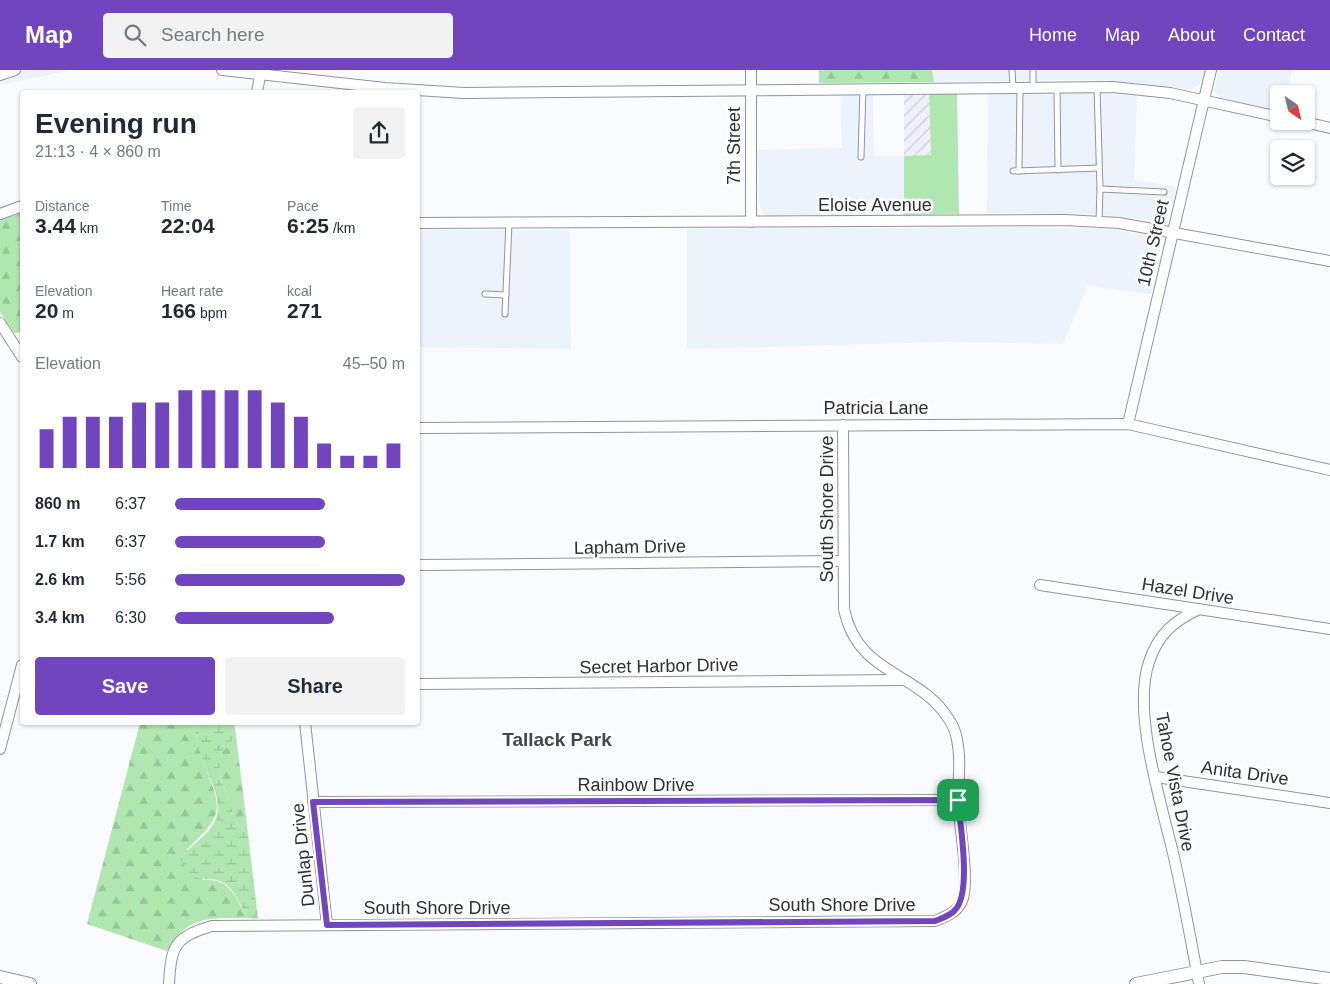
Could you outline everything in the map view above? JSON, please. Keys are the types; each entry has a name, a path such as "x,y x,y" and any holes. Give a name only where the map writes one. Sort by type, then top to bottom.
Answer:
{"street":[{"path":"0,75 15,70"},
{"path":"222,70 464,93 1033,86 1096,87 1142,89 1270,115"},
{"name":"7th Street","path":"751,70 751,222"},
{"name":"10th Street","path":"1128,424 1211,70"},
{"path":"257,90 261,73"},
{"path":"1315,124 1330,128"},
{"path":"0,214 20,207"},
{"name":"Eloise Avenue","path":"420,223 1099,222 1172,232 1330,261"},
{"path":"0,323 20,354"},
{"name":"Patricia Lane","path":"420,428 1128,424 1330,470"},
{"name":"South Shore Drive","path":"169,984 172,953 179,942 189,933 212,926 935,921 948,916 956,910 962,899 964,884 958,800 959,748 956,732 948,717 938,706 863,651 848,627 844,609 843,425"},
{"name":"Lapham Drive","path":"420,566 843,561"},
{"name":"Hazel Drive","path":"1040,585 1330,629"},
{"name":"Tahoe Vista Drive","path":"1199,609 1168,627 1156,643 1148,663 1143,704 1156,777 1199,984"},
{"path":"0,749 20,672"},
{"name":"Secret Harbor Drive","path":"420,684 902,680"},
{"name":"Dunlap Drive","path":"304,725 327,925"},
{"name":"Anita Drive","path":"1156,777 1330,802"},
{"name":"Rainbow Drive","path":"313,802 958,800"},
{"path":"1136,984 1197,970 1244,967 1330,980"},
{"path":"0,977 30,984"}],"lane":[{"path":"1012,70 1016,87 1019,171"},
{"path":"1033,70 1033,86"},
{"path":"1057,86 1058,170"},
{"path":"1096,87 1100,168 1099,222"},
{"path":"861,156 863,88"},
{"path":"1013,172 1100,168"},
{"path":"1100,189 1164,192"},
{"path":"505,314 509,222"},
{"path":"485,294 506,295"}],"shaded area":[{"path":"0,70 71,70 0,85"},
{"path":"819,70 1205,70 1202,81 1193,90 1121,81 1089,80 819,83"},
{"path":"1219,70 1292,70 1289,85 1270,85 1270,109 1223,101 1214,91"},
{"path":"1081,92 1137,96 1134,180 1176,187 1166,219 1160,221 1091,214 987,213 988,93"},
{"path":"929,94 931,156 904,156 904,95"},
{"path":"840,95 873,95 874,156 904,156 904,215 766,216 762,213 759,204 758,150 842,148"},
{"path":"1030,227 1110,229 1155,236 1159,242 1160,249 1151,294 1087,286 1063,344 948,342 687,349 687,229"},
{"path":"420,230 570,230 571,349 420,347"}],"green space":[{"path":"819,70 932,70 934,82 819,83"},
{"path":"957,93 959,214 904,215 904,156 931,155 929,94"},
{"path":"20,214 20,332 14,333 0,312 0,220"},
{"path":"139,725 194,725 202,759 217,802 214,819 187,849 202,880 211,880 225,885 235,896 247,918 221,918 201,921 183,931 167,951 87,924"},
{"path":"194,725 234,725 236,736 222,752 219,773 237,824 248,834 258,919 247,918 229,887 216,880 198,878 186,869 180,859 210,829 217,813 218,804 214,788 202,759"},
{"path":"236,736 248,834 237,824 219,773 222,752"}],"district":[{"name":"Tallack Park","path":"557,739"}],"route":[{"path":"958,800 964,884 962,899 956,910 948,916 935,921 327,925 313,802 958,800"}]}
